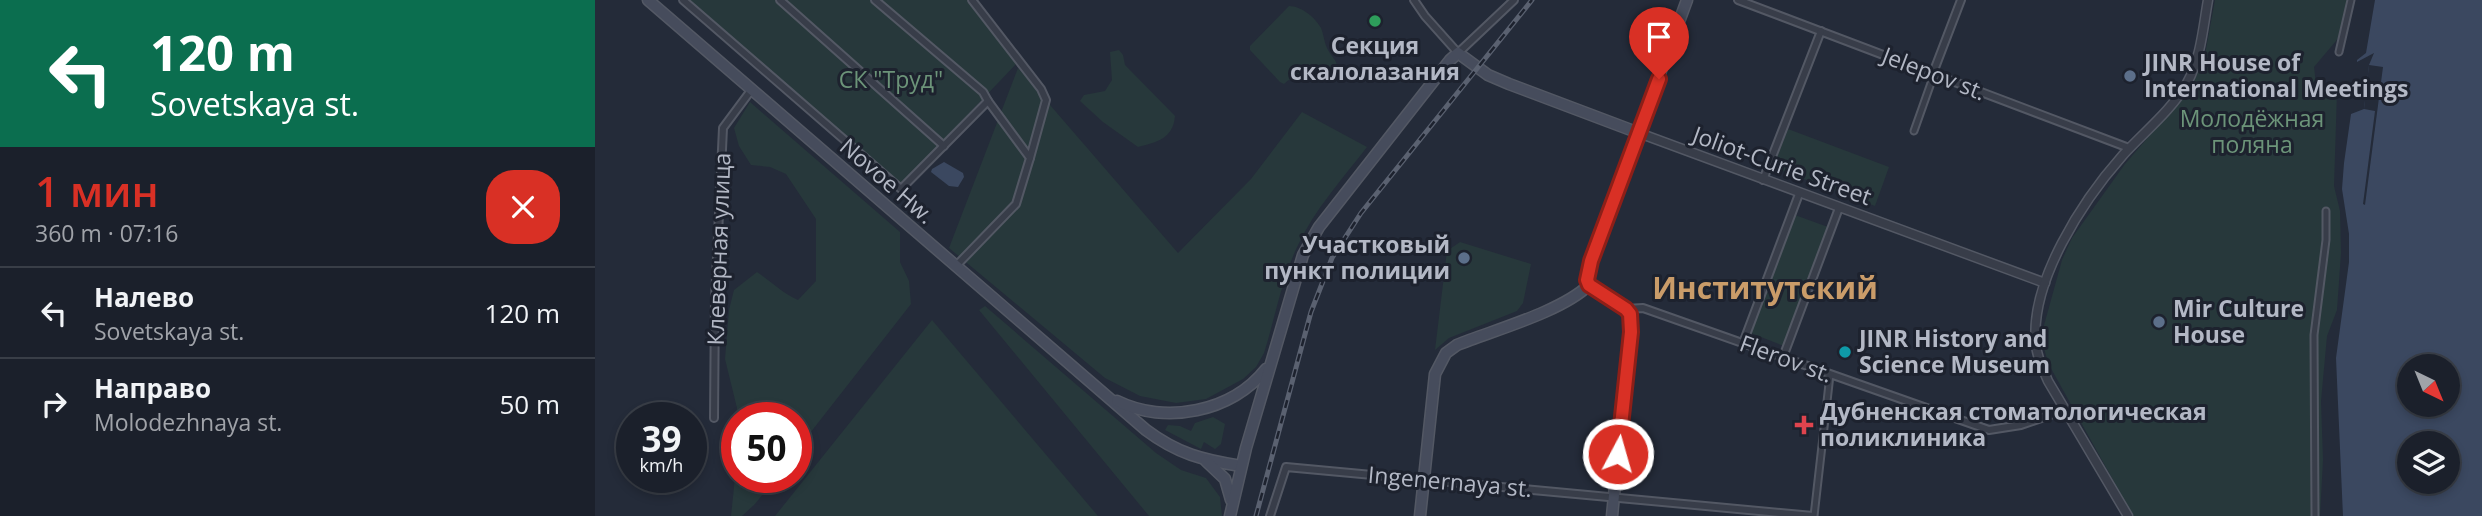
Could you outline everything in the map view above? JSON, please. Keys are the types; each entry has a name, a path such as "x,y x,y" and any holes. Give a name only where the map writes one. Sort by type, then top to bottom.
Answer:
{"main road":[{"name":"Novoe Hw.","path":"647,0 1146,430 1178,451 1205,461 1241,466"},
{"path":"1612,516 1631,332 1630,314 1589,285 1587,280 1591,261 1687,0"},
{"name":"Novoe Hw.","path":"1101,392 1122,403 1154,412 1194,410 1238,393 1257,379 1270,363 1298,269 1319,227 1376,151 1458,53"},
{"name":"Joliot-Curie Street","path":"1458,53 1488,75 1639,133"},
{"path":"1420,516 1430,407 1435,374 1440,362 1457,345 1579,295 1589,285"},
{"path":"1231,511 1270,363"},
{"path":"1238,393 1253,393 1260,400"},
{"path":"1146,430 1146,417 1154,412"},
{"name":"Novoe Hw.","path":"1205,461 1225,479 1231,511"}],"street":[{"path":"683,0 901,189 988,101"},
{"path":"781,0 944,146"},
{"path":"875,0 983,92 1030,158"},
{"path":"956,266 1016,204 1047,100 972,0"},
{"name":"Joliot-Curie Street","path":"1414,0 1458,53"},
{"path":"1458,53 1514,0"},
{"name":"Jelepov st.","path":"1738,0 2129,148"},
{"path":"1914,131 1961,0"},
{"path":"2128,516 2048,381 2035,345 2037,319 2045,283 2057,253 2084,203 2129,148 2164,113 2192,73 2200,49 2208,0"},
{"path":"2339,52 2351,0"},
{"path":"1763,180 1821,31"},
{"name":"Клеверная улица","path":"714,418 715,299 723,128 752,89"},
{"name":"Joliot-Curie Street","path":"1639,133 2045,283"},
{"path":"1743,343 1799,194"},
{"path":"1783,357 1839,208"},
{"path":"2315,516 2314,335 2326,240 2326,211"},
{"name":"Flerov st.","path":"1626,309 1643,308 1989,430 2021,425 2065,410"},
{"path":"1814,516 1830,375"},
{"name":"Ingenernaya st.","path":"1270,516 1286,467 1814,516"}],"green space":[{"name":"СК \"Труд\"","path":"678,0 970,0 1018,62 896,190"},
{"name":"Молодёжная поляна","path":"2215,0 2349,0 2341,35 2314,67 2316,84 2328,85 2337,92 2334,186 2340,211 2341,253 2337,310 2327,336 2321,401 2323,460 2320,516 2133,516 2048,363 2044,348 2043,329 2062,260 2072,238 2125,164 2189,90 2204,60"},
{"path":"1289,6 1298,8 1315,20 1336,61 1337,70 1322,81 1313,83 1299,77 1284,84 1250,50 1250,46"},
{"path":"1119,50 1125,65 1175,116 1171,130 1158,141 1138,147 1103,122 1080,101 1084,95 1105,91 1112,80 1110,52"},
{"path":"1018,68 1178,253 1251,179 1302,112 1367,147 1330,194 1298,245 1287,271 1264,353 1256,367 1243,379 1206,399 1176,403 1140,396 1105,378 949,248"},
{"path":"750,102 900,232 900,262 909,281 911,304 812,431 812,402 736,402 725,359 729,310 734,290 757,272 798,300 816,281 816,219 786,174 770,167 751,165 739,146 734,128"},
{"path":"1788,129 1889,167 1875,206 1773,167"},
{"path":"1795,215 1828,227 1784,346 1751,333"},
{"path":"1460,242 1531,264 1523,303 1517,311 1449,338 1435,350 1447,251"},
{"path":"985,306 1156,453 1181,470 1206,478 1220,497 1222,516 1149,516 979,310"},
{"path":"932,320 1098,516 775,516 793,493 812,493 812,470"},
{"path":"1213,417 1225,424 1221,444 1215,449 1204,442 1201,449 1165,430 1168,425 1191,431 1195,423"},
{"path":"733,493 764,493 742,516 731,516"}],"water":[{"path":"2375,0 2482,0 2482,516 2343,516 2336,358 2349,262 2349,234 2342,189 2351,114 2364,109 2369,65 2374,53 2357,60 2366,53"},
{"path":"944,162 963,173 964,177 958,187 949,186 931,172"}],"pier":[{"path":"2369,65 2383,67 2365,205 2375,111 2364,109"}],"railway":[{"path":"1256,516 1311,312 1332,258 1361,213 1532,0"}],"place":[{"name":"Секция скалолазания","path":"1375,21"},
{"name":"JINR House of International Meetings","path":"2130,76"},
{"name":"Участковый пункт полиции","path":"1464,258"},
{"name":"Mir Culture House","path":"2159,322"},
{"name":"JINR History and Science Museum","path":"1845,352"},
{"name":"Дубненская стоматологическая поликлиника","path":"1804,425"}],"district":[{"name":"Институтский","path":"1765,289"}],"route":[{"path":"1618,454 1631,332 1630,314 1589,285 1587,280 1591,261 1659,79"}]}
